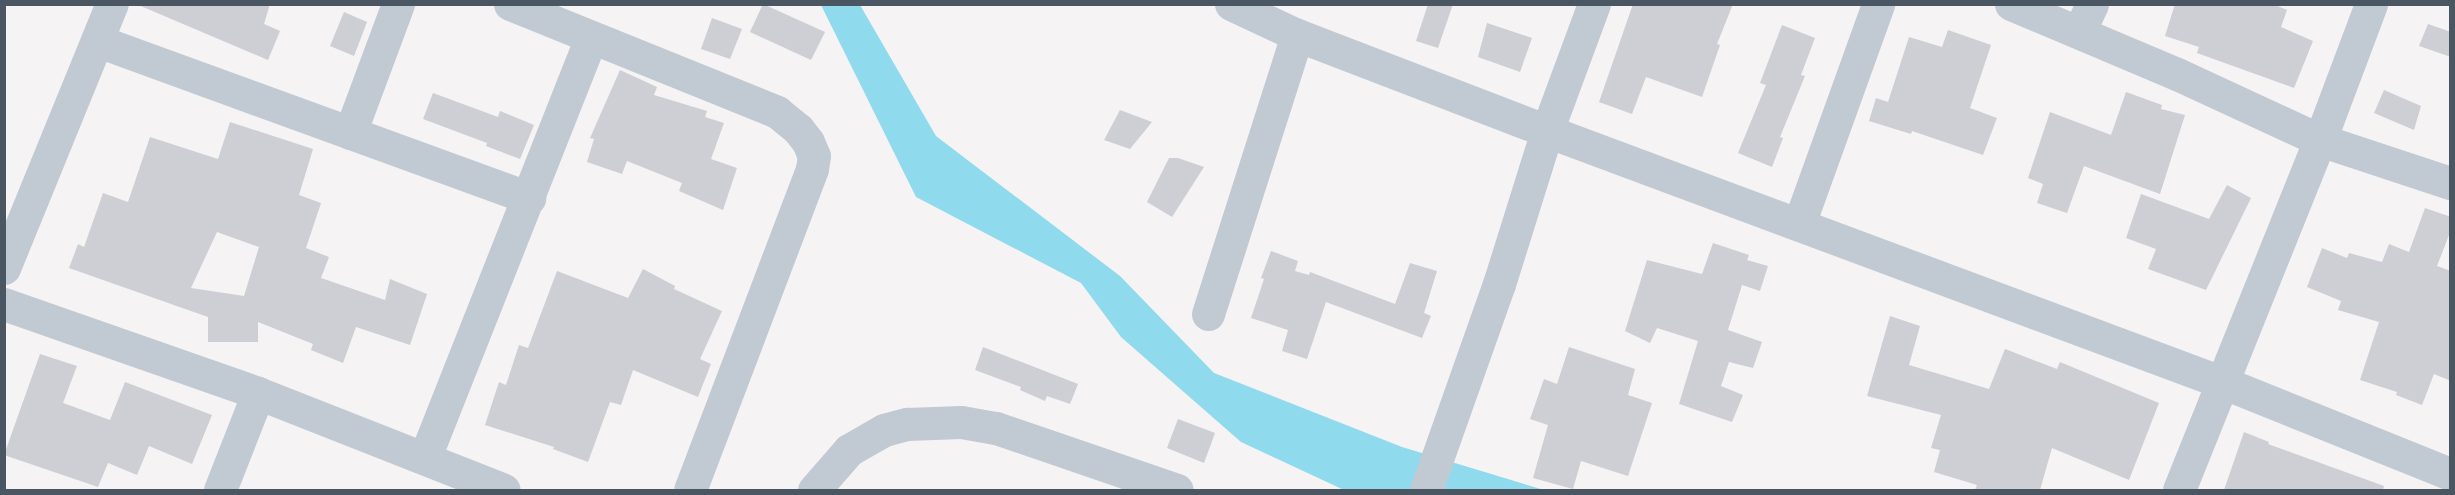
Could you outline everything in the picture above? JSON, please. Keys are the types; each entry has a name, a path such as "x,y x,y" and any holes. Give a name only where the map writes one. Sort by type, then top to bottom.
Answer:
{"street":[{"path":"4,268 112,4"},
{"path":"350,133 398,4"},
{"path":"510,4 777,112 798,129 808,142 814,156 812,170 690,490"},
{"path":"1231,4 1297,34 1547,131 2224,383 2451,474"},
{"path":"1426,490 1499,284 1547,131 1594,4"},
{"path":"1799,225 1878,4"},
{"path":"2011,4 2086,18 2320,140 2451,183"},
{"path":"2179,490 2320,140 2371,4"},
{"path":"1208,314 1297,34"},
{"path":"425,457 591,38"},
{"path":"98,41 529,198"},
{"path":"4,304 258,393 504,490"},
{"path":"220,490 258,393"},
{"path":"814,490 849,450 884,430 907,424 961,422 996,428 1177,490"}],"water":[{"path":"821,5 860,5 936,136 1120,276 1214,373 1402,447 1544,490 1344,490 1241,442 1121,337 1081,283 916,197"}],"building":[{"path":"136,4 270,4 264,24 280,31 268,60"},
{"path":"763,4 825,32 811,60 750,32"},
{"path":"1428,4 1453,4 1438,48 1416,41"},
{"path":"1633,4 1733,4 1717,44 1720,45 1702,97 1646,77 1632,114 1599,102"},
{"path":"2175,4 2273,4 2287,10 2281,27 2313,41 2294,88 2197,53 2199,47 2165,36"},
{"path":"344,12 367,22 354,56 330,46"},
{"path":"712,18 742,29 730,59 701,49"},
{"path":"1487,23 1532,38 1520,72 1478,57"},
{"path":"2428,24 2451,32 2451,57 2419,46"},
{"path":"1782,25 1815,38 1801,75 1805,76 1780,137 1783,138 1772,167 1738,153 1766,85 1760,83"},
{"path":"1948,30 1991,45 1970,108 1997,118 1983,155 1912,131 1911,134 1869,121 1876,98 1888,102 1909,37 1942,47"},
{"path":"620,70 657,87 654,95 707,111 705,117 724,123 711,159 737,168 723,210 679,191 682,183 627,161 622,174 587,162 594,139 590,138"},
{"path":"2384,90 2421,106 2414,130 2374,113"},
{"path":"2126,92 2162,105 2161,109 2185,115 2160,194 2084,166 2067,213 2037,203 2043,184 2028,178 2050,112 2111,135"},
{"path":"433,93 498,117 500,111 534,125 520,159 486,146 487,143 423,119"},
{"path":"1120,110 1152,122 1130,149 1104,140"},
{"path":"230,122 313,149 299,195 321,203 306,248 329,257 321,278 385,300 390,279 427,294 410,345 356,327 343,363 311,350 313,344 258,322 258,342 208,342 208,317 69,268 78,244 84,247 103,193 128,202 150,137 218,159","holes":["217,232 259,247 244,296 191,288"]},
{"path":"1169,158 1178,158 1204,167 1172,217 1147,202"},
{"path":"2227,185 2251,198 2206,290 2148,269 2156,249 2126,238 2141,194 2209,219"},
{"path":"2425,208 2451,217 2451,230 2437,266 2451,271 2451,381 2434,374 2422,405 2396,395 2397,392 2360,380 2379,322 2338,310 2341,301 2307,287 2322,248 2347,258 2349,253 2382,262 2389,244 2409,252"},
{"path":"1713,243 1749,255 1747,260 1768,266 1760,291 1742,285 1728,330 1762,342 1753,368 1729,362 1721,386 1743,395 1732,422 1679,404 1698,341 1657,328 1650,343 1625,331 1647,260 1702,274"},
{"path":"1271,251 1298,261 1295,271 1309,275 1310,272 1395,304 1410,263 1437,271 1424,313 1431,316 1422,338 1326,302 1307,359 1282,351 1288,330 1251,318 1264,279 1261,278"},
{"path":"643,269 675,286 674,289 722,311 700,359 711,364 698,397 633,370 621,405 610,402 588,462 553,449 554,447 485,425 499,382 506,385 519,345 528,348 557,271 628,298"},
{"path":"1890,316 1920,326 1909,365 1989,389 2005,349 2057,369 2060,362 2159,403 2129,480 2052,448 2040,490 1975,490 1977,485 1934,472 1940,450 1931,448 1941,415 1867,396"},
{"path":"983,347 1078,384 1070,404 1047,396 1045,401 1020,390 1021,387 975,370"},
{"path":"1569,347 1635,369 1628,395 1652,403 1628,476 1581,461 1573,489 1533,478 1548,425 1530,419 1544,379 1557,384"},
{"path":"40,354 77,366 63,403 110,420 125,382 212,415 192,464 149,446 137,475 108,463 98,487 4,455"},
{"path":"1178,419 1215,433 1204,463 1167,448"},
{"path":"2244,432 2269,442 2268,444 2384,486 2383,490 2224,490"}]}
